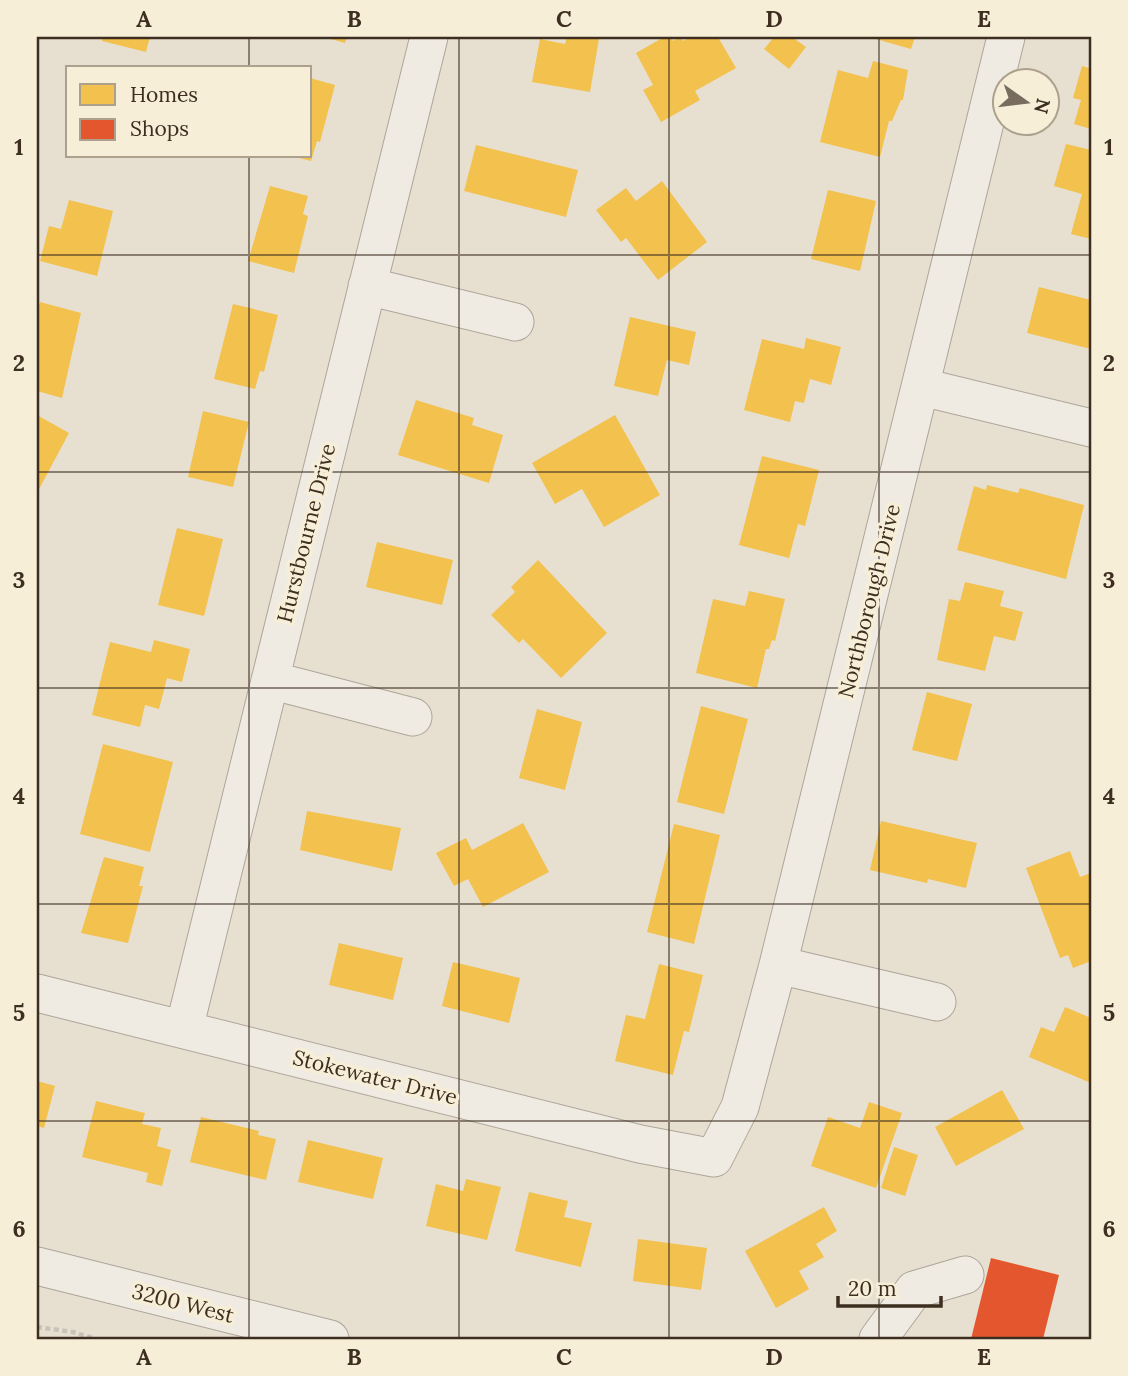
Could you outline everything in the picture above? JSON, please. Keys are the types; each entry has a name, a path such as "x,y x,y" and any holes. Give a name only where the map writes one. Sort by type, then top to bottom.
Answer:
{"street":[{"name":"Hurstbourne Drive","path":"184,1029 429,37"},
{"name":"Northborough Drive","path":"714,1158 740,1107 778,965 1006,37"},
{"path":"367,286 515,322"},
{"path":"922,387 1091,428"},
{"path":"270,680 414,717"},
{"path":"778,965 937,1002"},
{"name":"Stokewater Drive","path":"37,993 640,1144 714,1158"},
{"name":"3200 West","path":"37,1266 330,1339"},
{"path":"878,1339 914,1290 965,1275"}],"path":[{"path":"37,1327 96,1339"}],"building: Homes":[{"path":"103,37 150,37 146,52 102,41"},
{"path":"324,37 347,37 345,43"},
{"path":"567,37 599,39 590,92 532,82 540,39 565,44"},
{"path":"664,37 671,37 673,41 680,37 683,41 690,37 718,37 736,68 695,91 700,100 661,122 643,90 653,85 636,53"},
{"path":"774,37 792,37 806,47 789,69 764,49"},
{"path":"869,37 915,37 911,49"},
{"path":"873,61 908,70 903,100 892,121 889,121 880,157 820,142 838,70 868,78"},
{"path":"1090,61 1091,129 1074,124 1081,100 1073,98 1082,66 1089,68"},
{"path":"312,79 335,85 320,142 317,141 312,158"},
{"path":"1066,144 1091,150 1091,239 1071,234 1082,194 1054,186"},
{"path":"476,145 578,170 566,217 464,191"},
{"path":"662,181 707,242 658,280 626,238 621,242 596,210 626,188 636,201"},
{"path":"270,186 308,196 303,214 308,216 294,273 248,261"},
{"path":"828,190 876,201 860,271 811,259"},
{"path":"69,200 113,211 97,276 40,261 49,226 61,229"},
{"path":"1039,287 1091,300 1091,349 1027,333"},
{"path":"40,302 81,313 62,398 37,391 37,313"},
{"path":"233,304 278,315 264,372 260,371 255,389 214,379"},
{"path":"630,317 696,332 689,365 667,360 658,396 614,386"},
{"path":"806,338 841,347 831,385 810,379 804,403 795,401 790,422 744,410 762,339 804,349"},
{"path":"416,400 474,418 472,425 503,435 489,483 398,455"},
{"path":"203,411 249,422 233,487 188,477"},
{"path":"37,415 69,433 37,493"},
{"path":"615,415 660,495 604,527 582,489 555,504 532,463"},
{"path":"762,456 819,470 805,526 798,524 789,558 739,545"},
{"path":"987,485 1018,493 1020,488 1084,505 1066,579 957,550 974,486 986,490"},
{"path":"177,528 223,539 204,616 158,605"},
{"path":"377,542 453,560 442,605 366,587"},
{"path":"538,560 607,633 561,678 523,639 519,643 491,615 515,592 511,587"},
{"path":"965,582 1004,591 1000,606 1023,612 1015,641 994,636 985,671 937,660 949,599 960,601"},
{"path":"749,591 785,599 775,641 772,640 769,649 766,649 757,688 696,673 713,599 745,606"},
{"path":"154,640 190,649 182,682 167,678 159,709 145,705 140,727 92,715 110,642 151,652"},
{"path":"927,692 972,704 957,761 912,750"},
{"path":"701,706 748,719 724,814 677,802"},
{"path":"537,709 582,722 565,790 519,778"},
{"path":"103,744 173,762 150,852 80,834"},
{"path":"307,811 401,828 392,871 300,850"},
{"path":"881,821 977,843 966,888 928,879 927,883 870,870"},
{"path":"523,823 549,872 483,907 468,879 454,886 436,853 466,838 472,850"},
{"path":"674,824 720,835 694,944 647,932"},
{"path":"1070,851 1080,877 1091,873 1091,961 1073,968 1068,955 1060,958 1026,868"},
{"path":"104,857 144,867 139,886 143,886 128,943 81,933"},
{"path":"339,943 403,958 393,1000 329,985"},
{"path":"453,962 520,978 509,1023 442,1006"},
{"path":"659,964 703,975 689,1032 684,1031 673,1075 615,1061 626,1015 645,1019"},
{"path":"1065,1007 1091,1018 1091,1083 1029,1057 1041,1027 1054,1032"},
{"path":"37,1081 55,1086 44,1128 37,1126"},
{"path":"1002,1090 1024,1129 956,1166 935,1127"},
{"path":"96,1101 145,1113 142,1124 161,1128 157,1146 171,1150 162,1186 146,1182 148,1173 82,1157"},
{"path":"869,1102 902,1113 876,1188 811,1166 828,1117 860,1128"},
{"path":"201,1117 259,1131 258,1135 276,1139 266,1180 190,1162"},
{"path":"308,1140 383,1158 373,1199 298,1182"},
{"path":"894,1147 918,1155 905,1196 881,1188"},
{"path":"466,1179 501,1187 487,1240 426,1226 436,1184 463,1191"},
{"path":"529,1192 568,1201 564,1217 592,1223 581,1267 515,1251"},
{"path":"824,1207 837,1231 816,1244 824,1257 799,1271 809,1289 776,1308 745,1251"},
{"path":"638,1239 707,1248 701,1290 633,1281"}],"building: Shops":[{"path":"991,1258 1059,1275 1043,1339 971,1339"}]}
